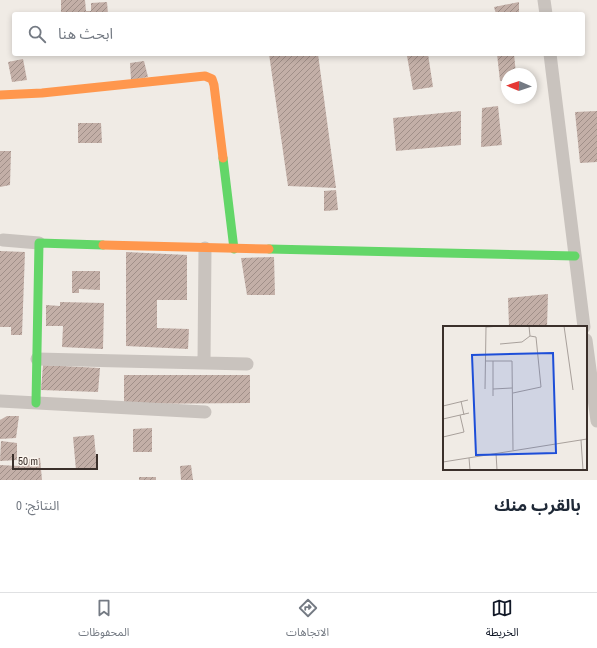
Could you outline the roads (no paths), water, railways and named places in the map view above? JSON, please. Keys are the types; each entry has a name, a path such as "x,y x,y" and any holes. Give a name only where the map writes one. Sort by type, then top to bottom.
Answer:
{"street":[{"path":"544,0 546,12"},
{"path":"550,56 584,326"},
{"path":"0,95 42,93 205,76 212,79 214,85 234,248"},
{"path":"3,240 205,248 575,256"},
{"path":"36,402 39,242"},
{"path":"204,363 205,248"},
{"path":"587,343 593,359 597,421"},
{"path":"37,359 247,364"},
{"path":"0,401 205,412"}]}
